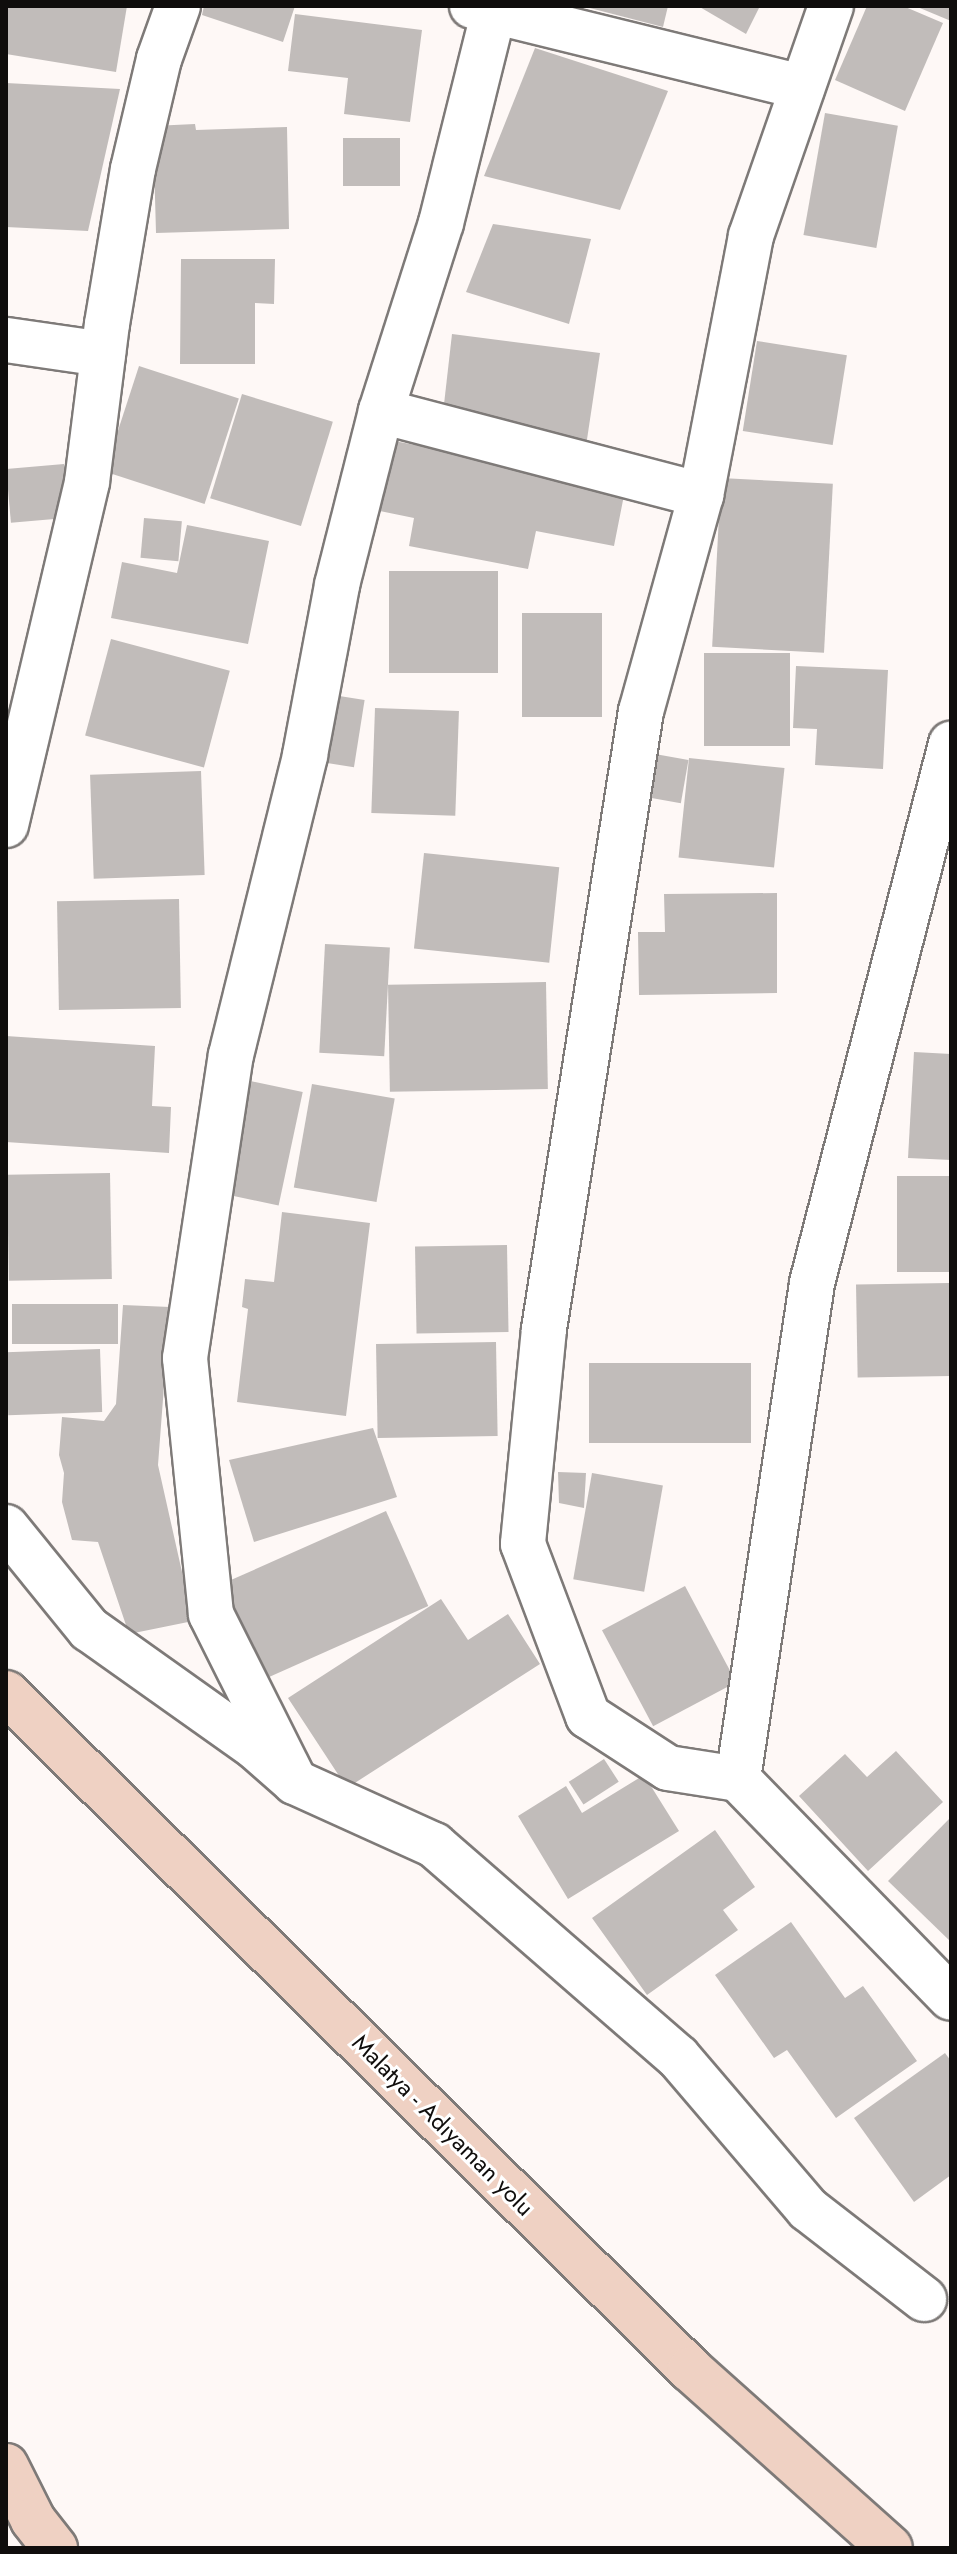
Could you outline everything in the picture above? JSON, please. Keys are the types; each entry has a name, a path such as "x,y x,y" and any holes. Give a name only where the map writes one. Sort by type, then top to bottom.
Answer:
{"main road":[{"name":"Malatya - Adıyaman yolu","path":"6,1693 690,2369 890,2548"},
{"path":"6,2466 33,2520 55,2548"}],"street":[{"path":"6,825 87,482 103,354 133,169 159,59 178,6"},
{"path":"831,6 751,236 701,495 641,711 544,1329 523,1544 588,1716 668,1768 738,1779 951,1998"},
{"path":"295,1782 211,1614 185,1358 231,1055 305,755 337,585 381,411 441,223 487,7 802,87"},
{"path":"6,340 103,354"},
{"path":"381,411 701,495"},
{"path":"738,1779 812,1283 951,744"},
{"path":"6,1527 89,1629 255,1747 295,1782 434,1845 678,2057 808,2209 924,2299"}],"building":[{"path":"6,6 127,6 116,72 6,54"},
{"path":"204,6 295,6 283,42 202,15"},
{"path":"582,6 668,6 663,27"},
{"path":"698,6 760,6 746,34"},
{"path":"867,6 903,6 943,23 905,111 835,80"},
{"path":"915,6 951,6 951,21"},
{"path":"295,14 422,30 410,122 344,114 348,78 288,71"},
{"path":"535,48 668,91 620,210 484,176"},
{"path":"6,83 120,89 88,231 6,227"},
{"path":"825,113 898,126 876,248 803,235"},
{"path":"195,124 196,130 287,127 289,229 156,233 153,126"},
{"path":"343,138 400,138 400,186 343,186"},
{"path":"493,224 591,239 569,324 466,292"},
{"path":"181,259 275,259 274,304 255,303 255,364 180,364"},
{"path":"452,334 600,353 586,446 443,413"},
{"path":"757,341 847,355 833,445 743,431"},
{"path":"139,366 239,398 205,504 105,472"},
{"path":"242,394 333,422 301,526 210,498"},
{"path":"389,440 626,485 614,546 536,531 528,569 409,546 414,518 375,510"},
{"path":"64,464 69,518 11,523 6,469"},
{"path":"721,478 833,484 824,653 712,647"},
{"path":"144,518 182,521 178,561 141,558"},
{"path":"187,525 269,541 248,644 111,618 122,562 177,573"},
{"path":"389,571 498,571 498,673 389,673"},
{"path":"522,613 602,613 602,717 522,717"},
{"path":"111,639 230,671 204,767 85,736"},
{"path":"704,653 790,653 790,746 704,746"},
{"path":"796,666 888,670 883,769 815,765 817,729 793,728"},
{"path":"333,695 365,700 354,767 322,762"},
{"path":"375,708 459,711 455,816 371,813"},
{"path":"655,754 688,760 681,803 647,797"},
{"path":"689,758 784,768 774,867 679,857"},
{"path":"201,771 205,875 94,879 90,775"},
{"path":"424,853 559,867 549,963 414,948"},
{"path":"777,893 777,993 639,995 638,932 665,932 664,894"},
{"path":"179,899 181,1008 59,1010 57,901"},
{"path":"325,944 390,947 384,1056 319,1053"},
{"path":"546,982 548,1089 390,1092 388,985"},
{"path":"6,1036 155,1046 152,1106 171,1107 169,1153 6,1142"},
{"path":"914,1052 951,1054 951,1160 908,1158"},
{"path":"246,1080 303,1092 279,1206 222,1193"},
{"path":"312,1084 395,1099 376,1202 294,1187"},
{"path":"110,1173 112,1279 9,1281 7,1175"},
{"path":"897,1176 951,1176 951,1272 897,1272"},
{"path":"282,1212 370,1223 346,1416 237,1402 248,1309 242,1307 245,1279 274,1282"},
{"path":"507,1245 509,1332 417,1334 415,1247"},
{"path":"949,1283 951,1376 858,1378 856,1285"},
{"path":"12,1304 118,1304 118,1344 12,1344"},
{"path":"123,1305 170,1307 158,1465 193,1621 129,1634 98,1542 72,1540 62,1502 64,1473 59,1455 62,1417 104,1421 116,1404"},
{"path":"496,1342 498,1436 378,1438 376,1344"},
{"path":"100,1349 102,1412 8,1415 6,1352"},
{"path":"589,1363 751,1363 751,1443 589,1443"},
{"path":"373,1428 397,1497 254,1542 229,1460"},
{"path":"558,1472 586,1473 584,1508 559,1503"},
{"path":"592,1473 663,1486 644,1592 573,1579"},
{"path":"386,1511 428,1606 263,1680 221,1585"},
{"path":"685,1586 736,1682 653,1726 602,1630"},
{"path":"441,1599 468,1640 508,1614 540,1664 347,1788 288,1698"},
{"path":"896,1751 943,1802 868,1871 799,1796 845,1754 867,1777"},
{"path":"604,1759 619,1782 583,1805 569,1782"},
{"path":"644,1775 679,1831 568,1899 518,1816 566,1786 582,1813"},
{"path":"951,1817 951,1942 888,1881"},
{"path":"715,1830 755,1887 723,1910 738,1930 647,1995 592,1918"},
{"path":"791,1922 845,1998 863,1986 917,2061 836,2118 787,2050 774,2058 715,1975"},
{"path":"945,2053 951,2061 951,2175 914,2202 854,2118"}]}
